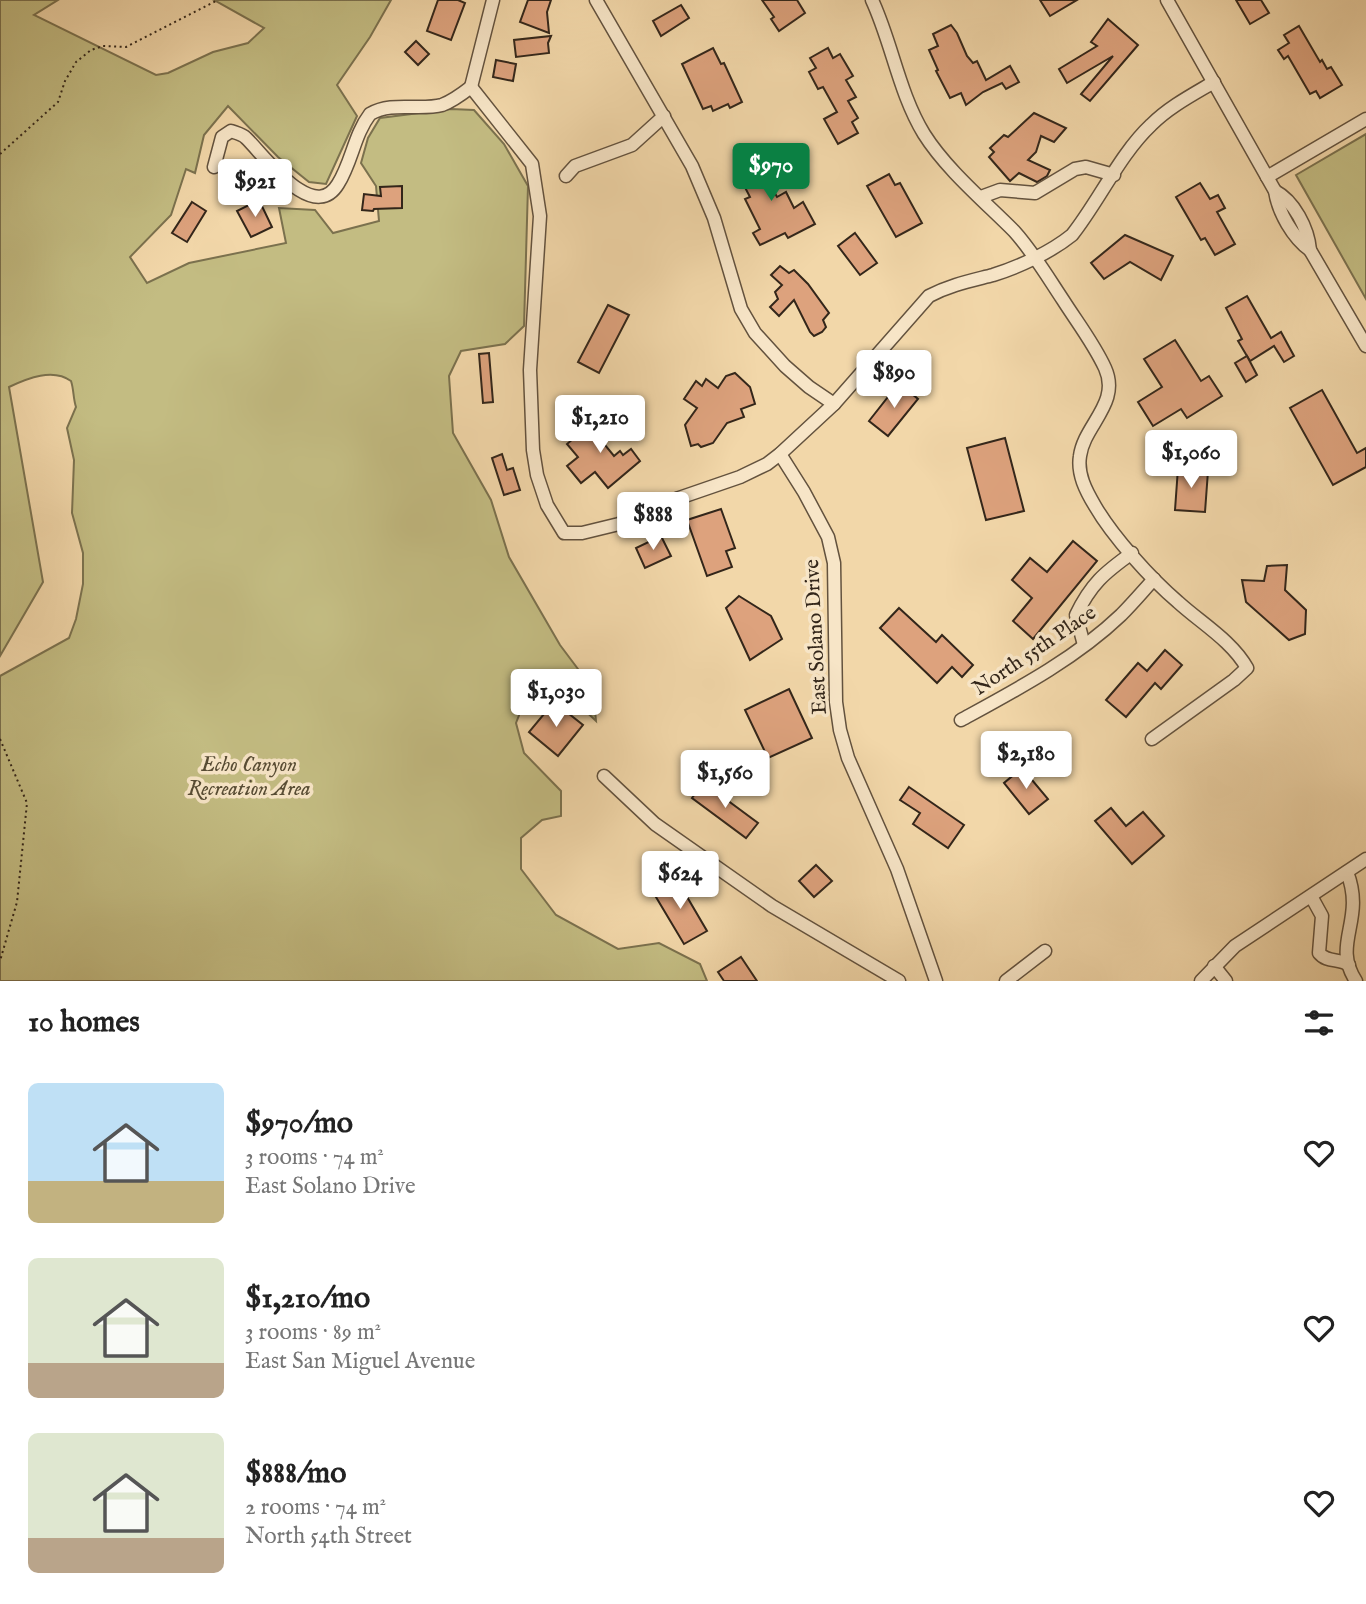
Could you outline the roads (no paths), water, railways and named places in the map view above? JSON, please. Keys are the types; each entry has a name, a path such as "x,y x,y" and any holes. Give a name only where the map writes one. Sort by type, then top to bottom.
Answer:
{"street":[{"path":"214,167 222,137 231,131 244,136 269,164 295,187 307,194 320,197 327,195 338,185 359,133 370,114 395,107 439,106 452,101 471,87 493,0"},
{"path":"596,0 692,166 714,218 741,309 755,333 785,366 834,404"},
{"path":"872,0 924,134 941,156 1035,257 1107,371 1109,387 1106,401 1080,457 1082,483 1097,509 1154,579 1176,601 1239,653 1247,668 1152,739"},
{"path":"1167,0 1275,191 1287,197 1309,236 1310,250 1366,346"},
{"path":"471,87 532,164 540,216 530,370 533,450 537,475 547,505 564,533 582,533 619,524 679,498 740,477 780,454 834,404 929,296 950,285 996,274 1061,244 1072,235 1149,126 1167,111 1214,82"},
{"path":"566,176 575,166 632,145 664,116"},
{"path":"1267,177 1366,119"},
{"path":"981,197 1000,190 1035,193 1075,169 1086,167 1114,175"},
{"name":"East Solano Drive","path":"780,454 828,537 834,563 836,702 840,730 848,758 897,869 936,981"},
{"path":"1084,645 1076,615 1088,591 1132,553"},
{"name":"North 55th Place","path":"961,720 1024,686 1084,645 1120,615 1154,579"},
{"path":"604,776 655,824 772,906 899,981"},
{"path":"1200,981 1235,946 1366,859"},
{"path":"1347,872 1358,888 1361,907 1348,957 1356,981"},
{"path":"1311,896 1322,916 1319,953 1326,959 1349,965"},
{"path":"1006,981 1045,951"},
{"path":"1214,966 1226,981"}],"park label":[{"name":"Echo Canyon Recreation Area","path":"249,776"}]}
